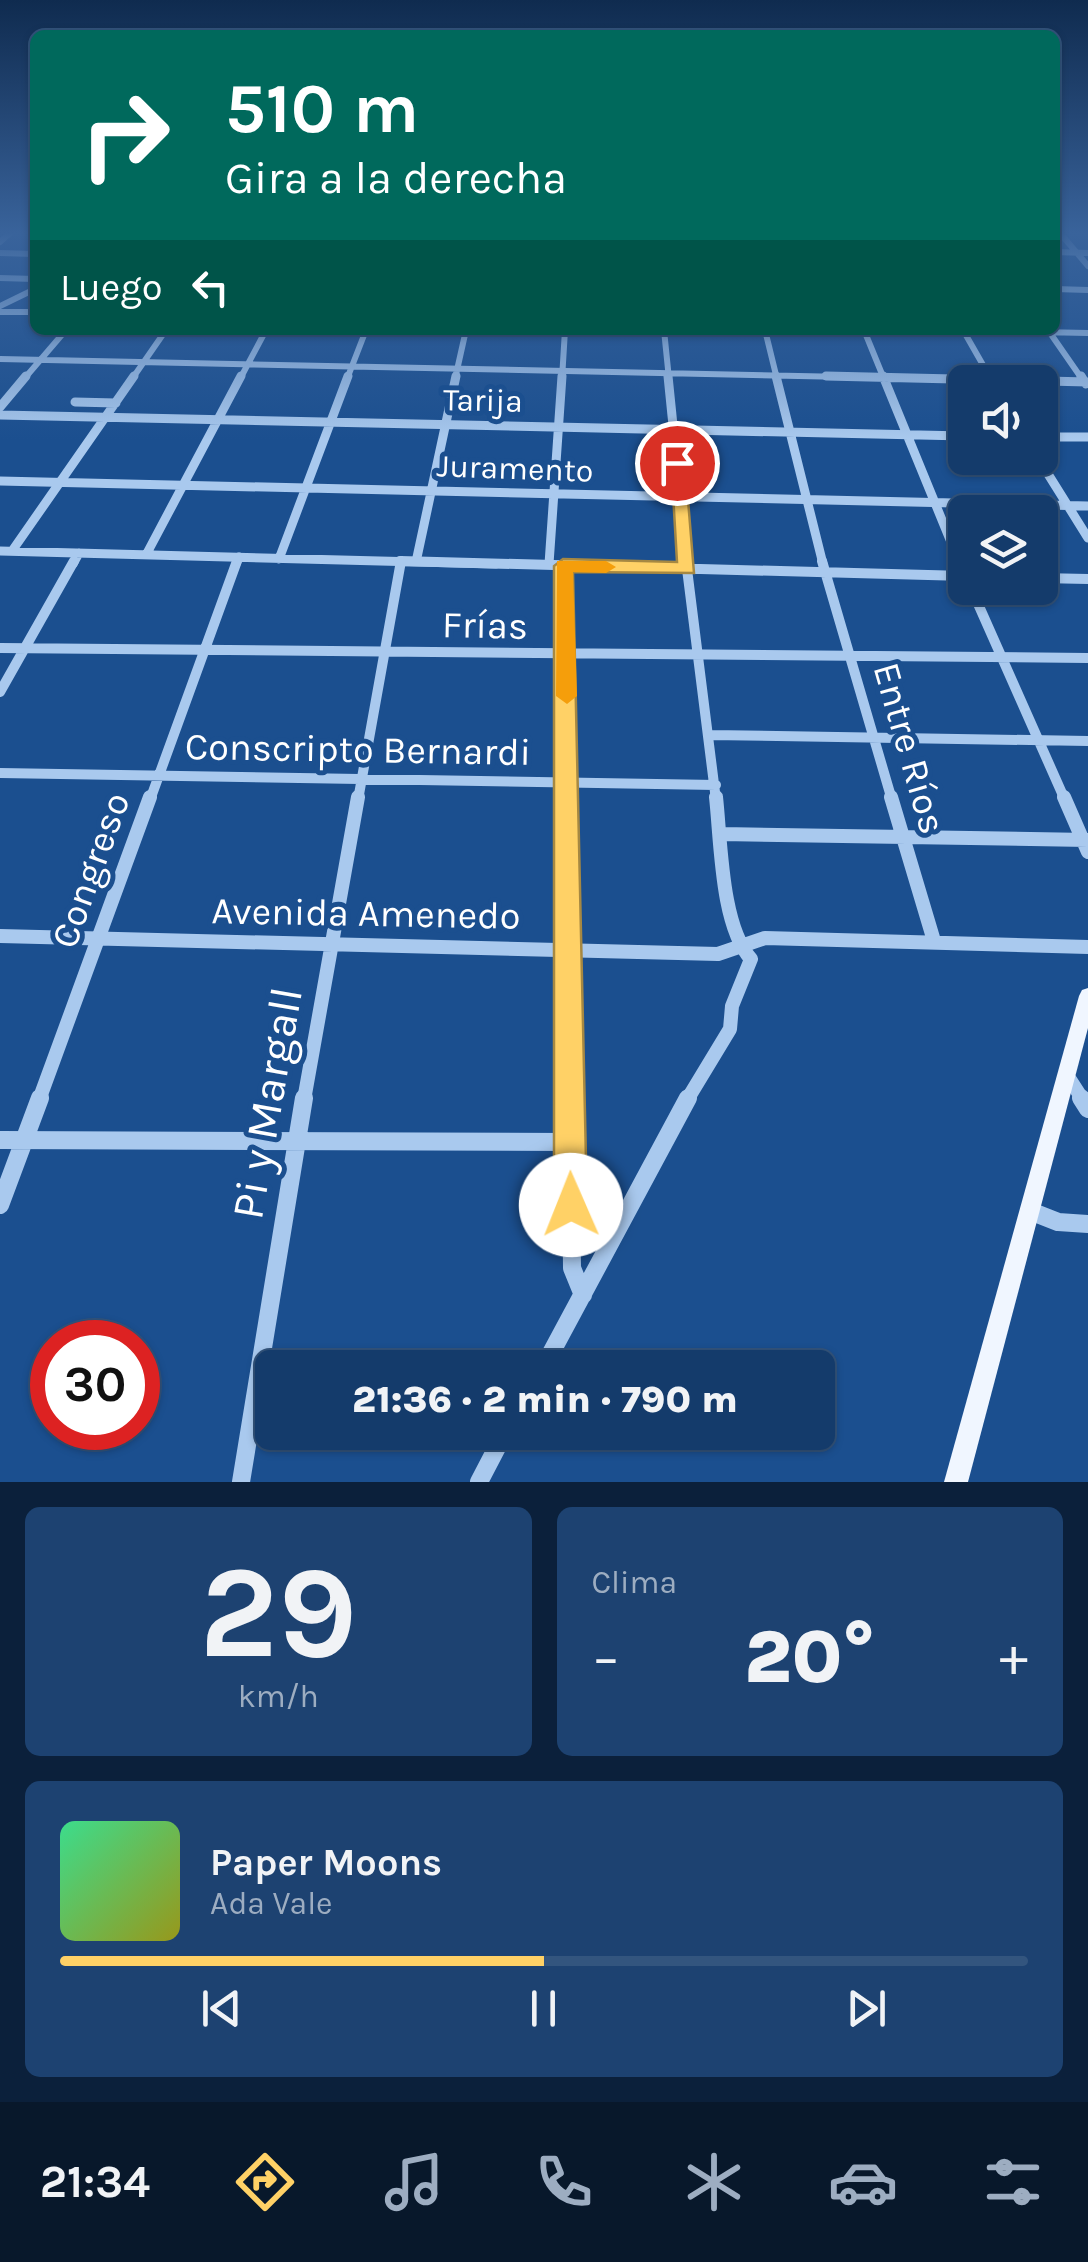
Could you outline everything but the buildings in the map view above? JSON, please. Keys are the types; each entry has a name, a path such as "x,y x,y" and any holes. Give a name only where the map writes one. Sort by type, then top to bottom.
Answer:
{"main road":[{"path":"956,1482 1088,996"}],"street":[{"path":"0,309 30,312"},
{"path":"1060,332 1088,333"},
{"path":"0,407 62,335"},
{"path":"12,551 163,335"},
{"path":"146,555 263,335"},
{"path":"279,559 364,335"},
{"name":"Pi y Margall","path":"241,1482 296,1144 384,653 430,490 465,335"},
{"path":"565,335 554,494 556,565 566,656 572,1268 582,1295"},
{"path":"553,1350 714,1050 727,1036 732,1006 751,959 740,947 731,917 687,569 664,335"},
{"name":"Entre Ríos","path":"766,335 825,572 934,941"},
{"path":"866,335 948,536"},
{"path":"966,335 983,365"},
{"path":"1051,335 1087,383"},
{"path":"0,360 948,380"},
{"path":"1058,382 1087,383"},
{"path":"76,402 116,403"},
{"name":"Tarija","path":"0,415 948,436"},
{"path":"1058,437 1088,437"},
{"path":"1049,475 1088,538"},
{"name":"Juramento","path":"0,481 1088,506"},
{"path":"0,551 948,576"},
{"path":"0,692 79,553"},
{"name":"Congreso","path":"0,1204 239,558"},
{"path":"1058,579 1088,580"},
{"path":"722,834 1086,844 978,605"},
{"name":"Frías","path":"0,648 1088,658"},
{"path":"710,735 1088,740"},
{"name":"Conscripto Bernardi","path":"0,773 716,785"},
{"name":"Avenida Amenedo","path":"0,936 718,954 765,938 1088,947"},
{"path":"1066,1075 1088,1109"},
{"path":"0,1140 569,1142"},
{"path":"1030,1211 1058,1222 1088,1224"},
{"path":"478,1482 495,1450"}],"slow traffic":[{"path":"567,696 563,566 606,567"}],"route":[{"path":"571,1205 563,566 687,569 677,463"}]}
